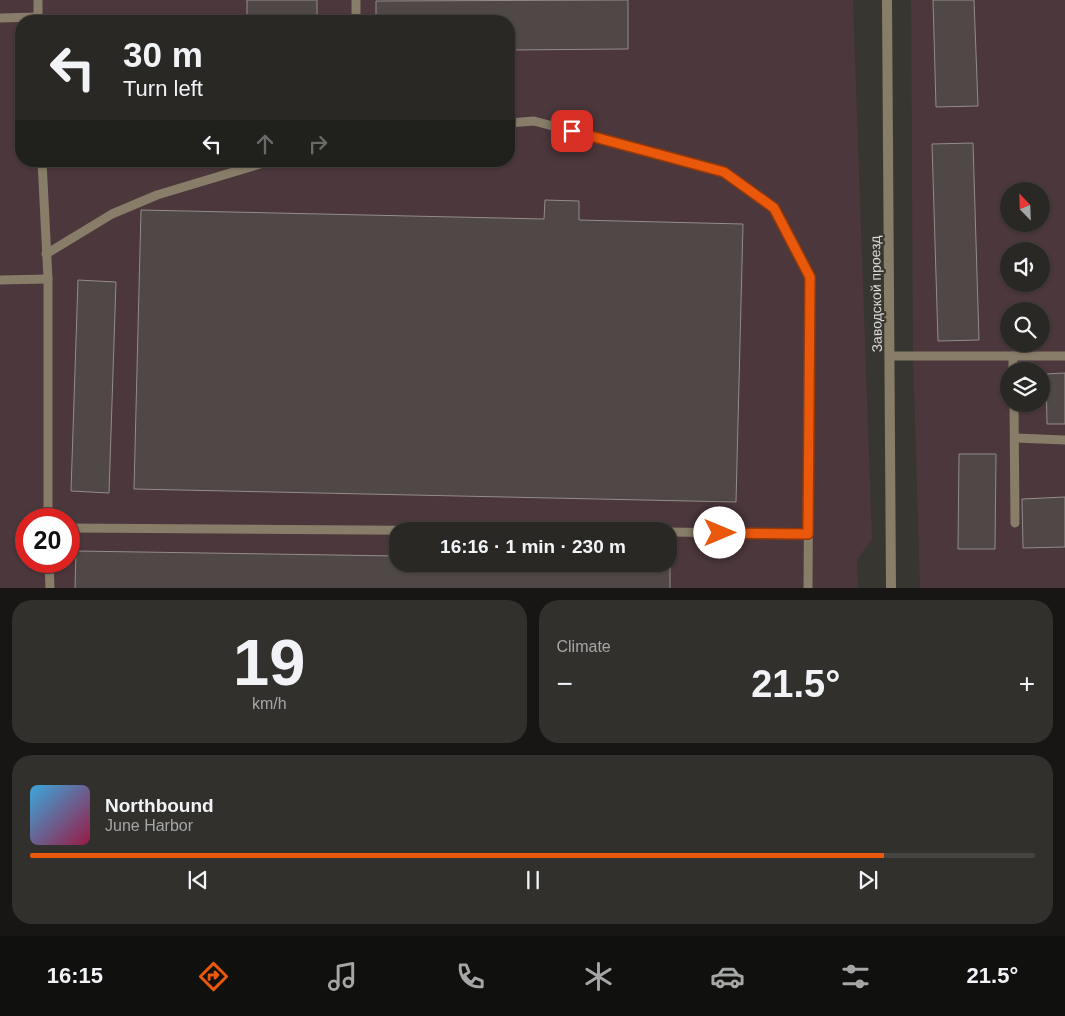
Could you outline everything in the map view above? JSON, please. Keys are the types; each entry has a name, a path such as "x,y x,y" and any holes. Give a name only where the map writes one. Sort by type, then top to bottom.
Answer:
{"street":[{"name":"Заводской проезд","path":"887,0 891,588"}],"lane":[{"path":"38,0 38,15"},
{"path":"356,0 356,15"},
{"path":"0,18 15,18"},
{"path":"515,123 534,121 724,172 774,208 810,277 808,588"},
{"path":"42,167 48,279 48,508"},
{"path":"46,254 112,214 130,206 157,195 250,167"},
{"path":"0,280 48,279"},
{"path":"890,356 1065,356"},
{"path":"1013,356 1013,362"},
{"path":"1014,412 1015,523"},
{"path":"1016,438 1065,440"},
{"path":"80,528 389,530"},
{"path":"677,532 808,534"},
{"path":"49,573 50,588"}],"shaded area":[{"path":"0,0 853,0 872,539 857,560 858,588 0,588"},
{"path":"911,0 1065,0 1065,588 920,588 913,357"}],"building":[{"path":"247,0 317,0 317,15 247,15"},
{"path":"628,0 628,49 515,50 515,15 376,15 376,1"},
{"path":"933,0 974,0 978,106 936,107"},
{"path":"973,143 979,340 938,341 932,144"},
{"path":"545,200 579,201 579,220 743,224 736,502 134,489 141,210 544,219"},
{"path":"78,280 116,282 109,493 71,491"},
{"path":"1065,373 1065,424 1047,424 1047,412 1050,412 1050,374"},
{"path":"959,454 996,454 995,549 958,549"},
{"path":"1065,497 1065,547 1023,548 1022,499"},
{"path":"80,551 389,556 389,572 670,572 670,588 75,588 75,573 80,573"}],"route":[{"path":"572,131 724,172 774,208 810,277 808,534 720,533"}]}
